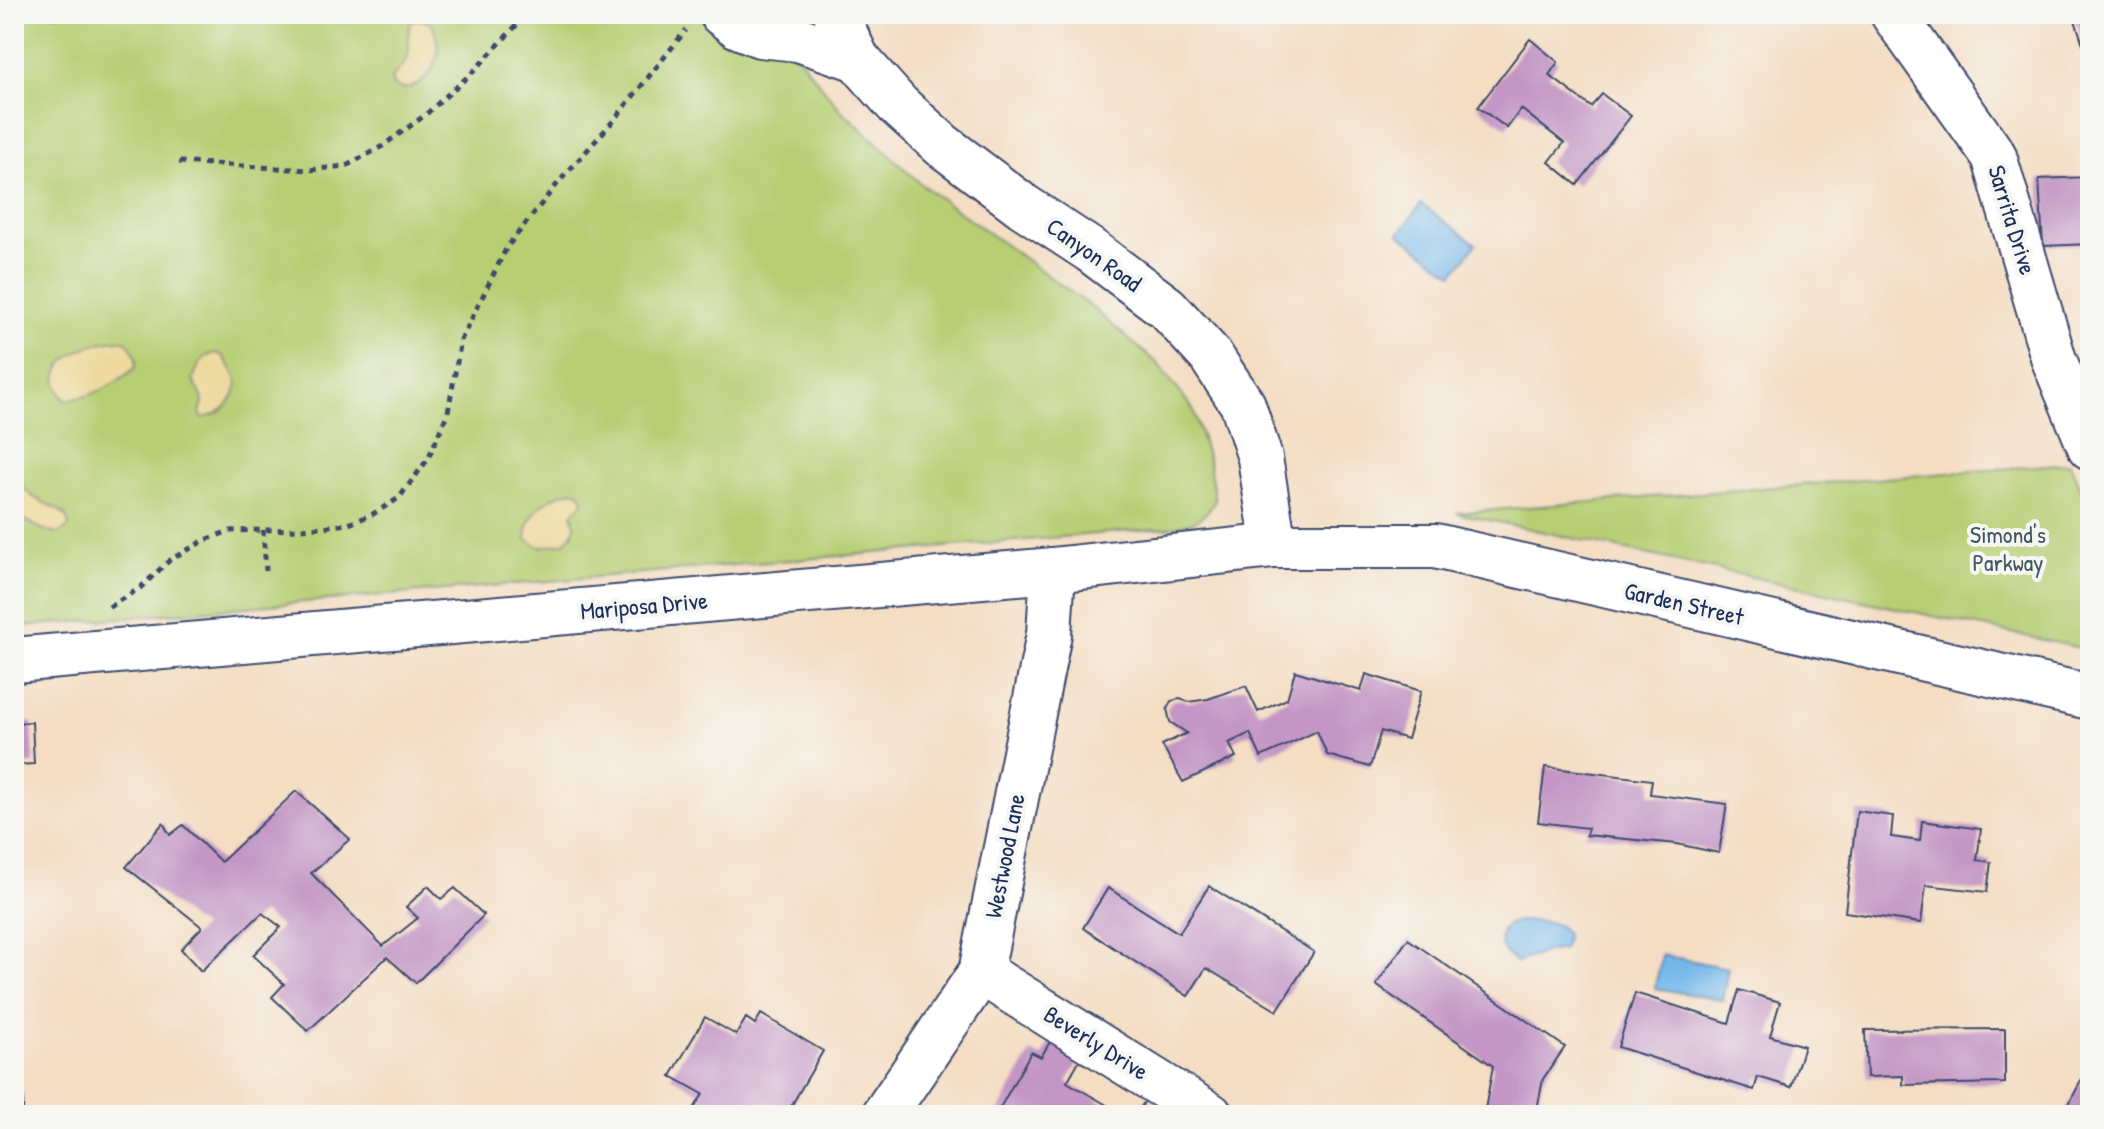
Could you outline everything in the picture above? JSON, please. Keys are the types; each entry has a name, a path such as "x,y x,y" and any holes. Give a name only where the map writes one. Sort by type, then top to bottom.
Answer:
{"street":[{"name":"Canyon Road","path":"836,14 857,59 898,105 942,145 1167,308 1210,355 1243,405 1260,458 1274,546"},
{"name":"Sarrita Drive","path":"1893,14 1994,156 2054,360 2090,447"},
{"path":"706,20 738,26 760,35 798,39 857,59"},
{"name":"Mariposa Drive","path":"14,660 1053,570 1274,546"},
{"name":"Garden Street","path":"1274,546 1435,546 2090,697"},
{"name":"Westwood Lane","path":"884,1115 981,972 1049,634 1053,570"},
{"name":"Beverly Drive","path":"981,972 1210,1115"}],"path":[{"path":"179,162 309,170 346,166 381,147 424,116 474,71 527,14"},
{"path":"108,607 140,588 170,560 203,541 229,531 349,524 399,498 428,459 448,412 461,340 507,247 558,183 706,20"},
{"path":"263,530 266,571"}],"green space":[{"path":"14,14 779,14 799,58 840,109 922,185 1090,306 1158,364 1193,409 1209,463 1215,501 1194,522 1165,528 14,627"},
{"name":"Simond's Parkway","path":"2070,463 2080,489 2090,500 2090,650 1456,513"}],"sand":[{"path":"415,20 432,24 438,44 437,57 426,77 414,86 400,88 393,85 391,78 408,56 410,26"},
{"path":"120,340 127,342 133,351 135,368 102,390 65,400 58,387 57,375 70,356 95,344"},
{"path":"217,353 222,355 233,371 238,384 226,406 204,418 200,411 202,398 193,379 204,359"},
{"path":"14,475 28,493 64,515 69,527 57,534 15,515"},
{"path":"574,490 583,500 572,513 575,526 572,535 564,543 540,547 526,539 535,512 548,500"}],"water":[{"path":"1421,204 1476,244 1453,274 1399,234"},
{"path":"1514,922 1551,923 1562,928 1566,940 1563,949 1517,962 1511,959 1501,942 1503,930"},
{"path":"1662,955 1728,968 1722,1000 1655,988"}],"building":[{"path":"2073,14 2090,14 2090,49 2085,50"},
{"path":"1530,39 1558,62 1549,75 1591,107 1602,94 1631,116 1577,185 1549,162 1564,143 1521,109 1507,128 1478,107"},
{"path":"2090,177 2090,244 2043,246 2039,179"},
{"path":"1295,671 1361,691 1366,674 1421,691 1407,739 1381,731 1370,767 1327,755 1317,731 1261,757 1250,733 1229,743 1236,757 1183,782 1162,745 1187,733 1170,722 1167,709 1171,701 1208,699 1246,686 1258,712 1287,699"},
{"path":"32,722 34,764 14,765 14,723"},
{"path":"1545,767 1652,780 1650,794 1727,804 1719,853 1677,844 1586,835 1588,828 1538,822"},
{"path":"296,791 350,839 311,873 383,946 418,918 406,907 428,886 441,899 455,888 484,915 416,983 387,957 308,1031 272,997 284,984 253,955 281,927 262,913 201,971 181,949 202,927 126,867 163,823 170,835 183,825 221,862"},
{"path":"1857,811 1893,816 1891,837 1920,841 1922,821 1981,829 1977,860 1991,862 1987,892 1926,885 1921,923 1845,912"},
{"path":"1209,886 1314,952 1277,1011 1206,968 1188,996 1083,928 1108,888 1179,933"},
{"path":"1408,939 1565,1047 1543,1079 1536,1115 1484,1115 1493,1066 1376,985"},
{"path":"1739,990 1780,1002 1770,1036 1804,1046 1791,1087 1758,1077 1754,1090 1618,1047 1635,993 1729,1023"},
{"path":"761,1014 823,1051 786,1115 690,1115 703,1094 671,1076 705,1017 736,1035 746,1018 755,1024"},
{"path":"2005,1029 2005,1083 1903,1085 1903,1076 1867,1077 1865,1030"},
{"path":"1054,1035 1084,1052 1067,1082 1124,1115 996,1115 1031,1052 1041,1057"},
{"path":"2082,1079 2090,1084 2090,1115 2063,1115"},
{"path":"14,1092 23,1092 23,1115 14,1115"},
{"path":"1146,1099 1172,1115 1136,1115"}]}
